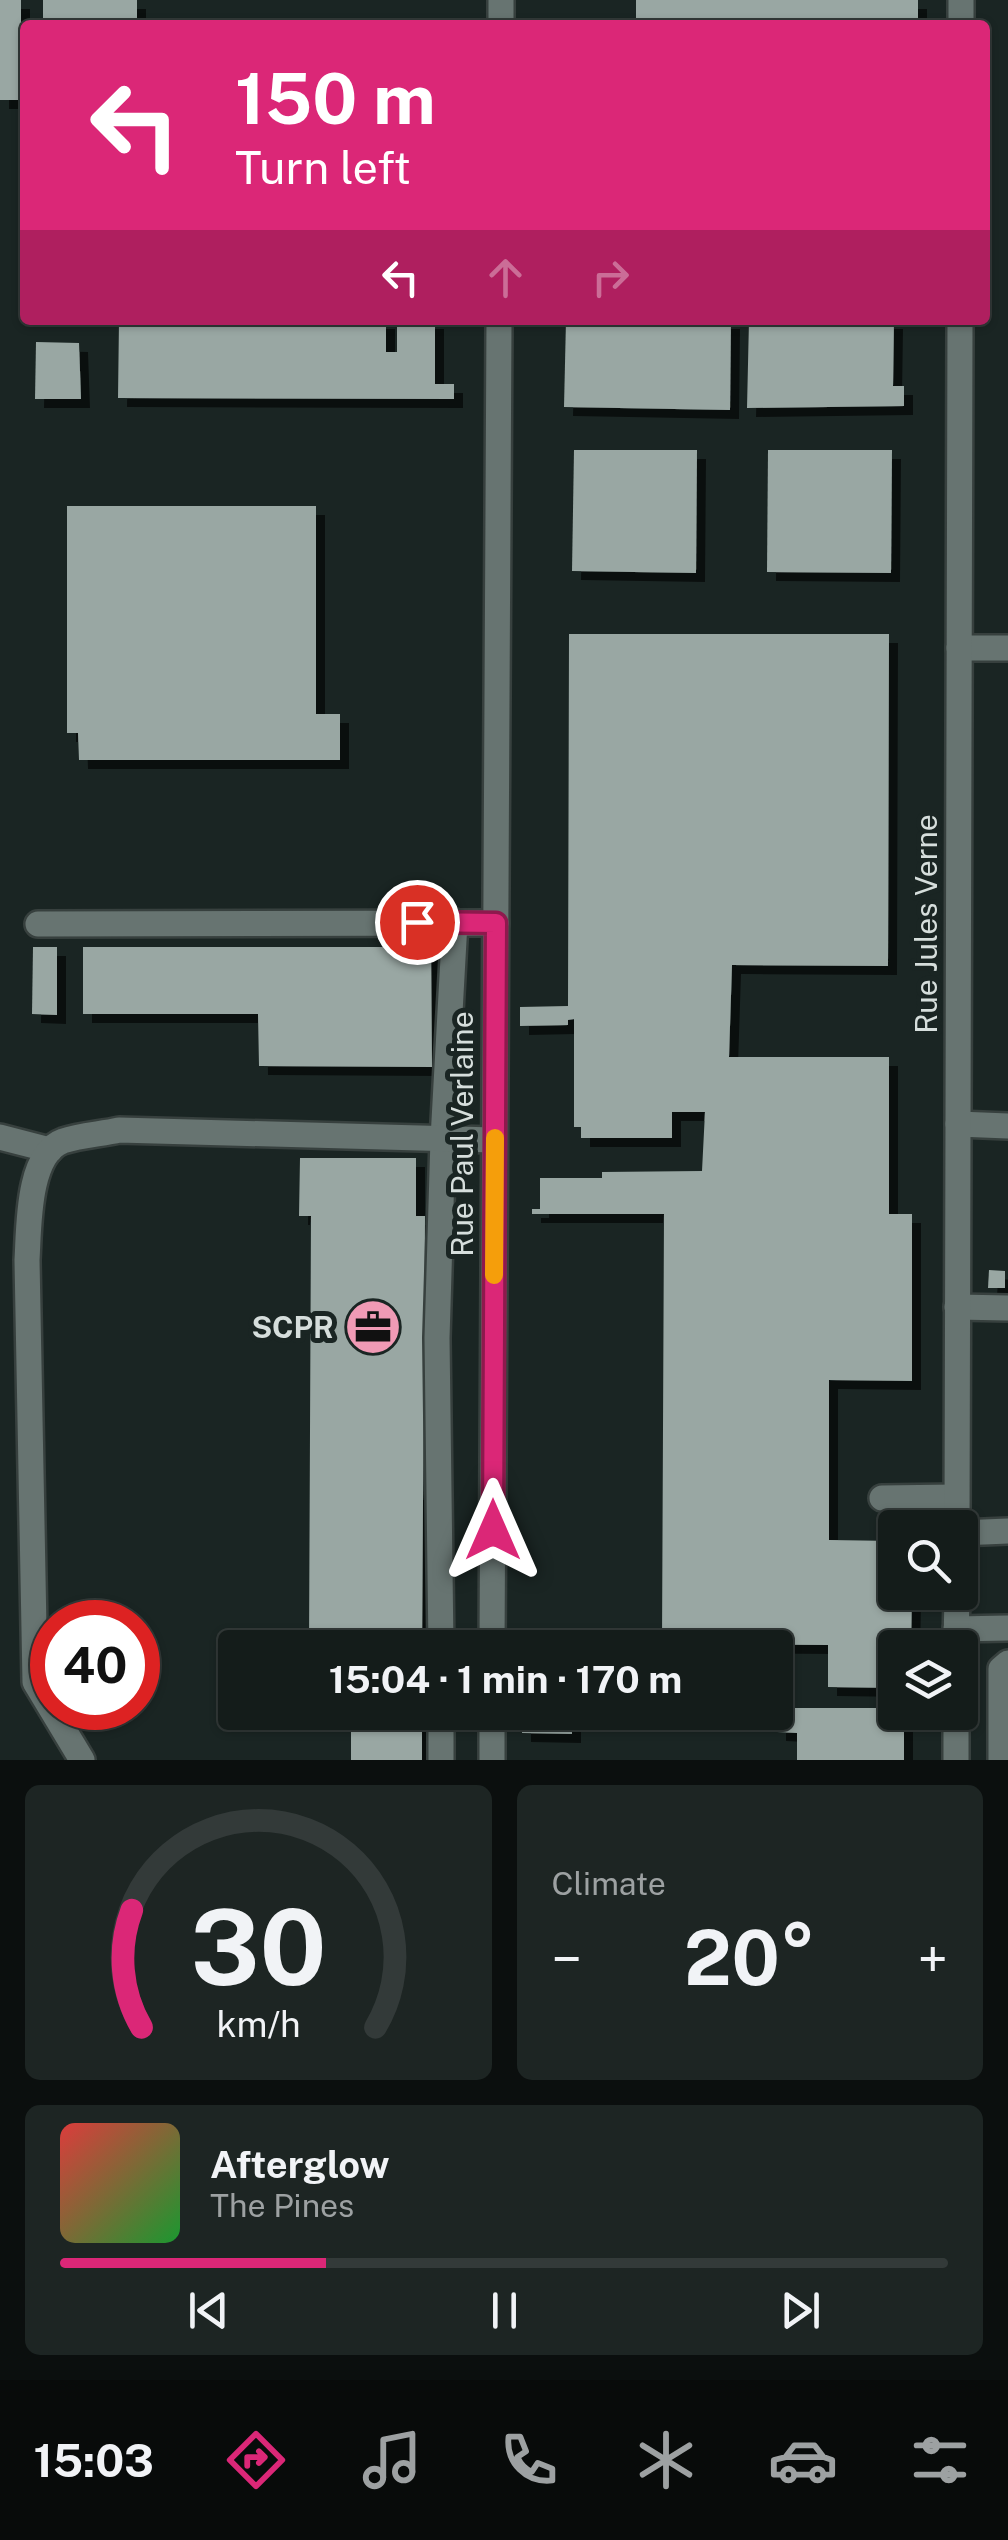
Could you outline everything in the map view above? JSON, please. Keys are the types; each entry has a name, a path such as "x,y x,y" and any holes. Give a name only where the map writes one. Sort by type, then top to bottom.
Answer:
{"street":[{"name":"Rue Paul Verlaine","path":"492,1630 499,325"},
{"name":"Rue Jules Verne","path":"957,1510 960,325"},
{"path":"959,648 1008,648"},
{"path":"440,1630 438,1338 454,922"},
{"path":"38,924 496,923"},
{"path":"958,1124 1008,1126"},
{"path":"82,1760 36,1682 28,1260 32,1194 50,1150 60,1141 120,1130 494,1140"},
{"path":"0,1138 50,1150"},
{"path":"957,1307 1008,1308"},
{"path":"882,1498 956,1497"},
{"path":"978,1530 1008,1531"},
{"path":"978,1634 1008,1628"},
{"path":"956,1730 956,1756 1001,1754 1001,1669 1008,1663"},
{"path":"441,1730 442,1760"},
{"path":"492,1730 492,1760"}],"building":[{"path":"0,0 21,0 20,100 0,100"},
{"path":"43,0 137,0 137,20 43,20"},
{"path":"636,0 918,0 918,20 636,20"},
{"path":"119,325 386,325 386,352 397,352 397,325 435,325 435,384 454,384 454,399 118,398"},
{"path":"566,325 731,325 730,410 564,407"},
{"path":"749,325 894,325 893,386 904,386 904,406 747,408"},
{"path":"36,342 79,343 81,399 35,399"},
{"path":"574,450 697,450 696,573 572,571"},
{"path":"768,450 892,450 891,573 767,572"},
{"path":"67,506 316,506 316,714 340,714 340,760 79,760 78,733 67,733"},
{"path":"569,634 889,634 888,966 732,965 729,1057 889,1057 889,1214 912,1214 912,1381 829,1380 829,1540 878,1541 878,1610 912,1610 911,1630 878,1630 878,1688 828,1687 828,1645 793,1645 793,1630 662,1630 664,1214 532,1214 532,1209 540,1209 540,1178 602,1178 602,1172 702,1171 705,1112 672,1112 672,1138 581,1138 581,1127 574,1127 574,1019 568,1020 568,1025 520,1026 520,1007 568,1006"},
{"path":"33,947 57,947 57,1015 32,1014"},
{"path":"83,947 431,947 432,1067 259,1066 258,1014 83,1014"},
{"path":"300,1158 416,1158 416,1216 425,1216 422,1630 309,1630 311,1216 299,1216"},
{"path":"989,1270 1005,1271 1005,1288 988,1288"},
{"path":"793,1708 878,1708 878,1730 904,1730 904,1760 797,1760 797,1733 777,1732 793,1730"},
{"path":"351,1730 422,1730 422,1760 351,1760"},
{"path":"522,1730 572,1730 572,1734"}],"slow traffic":[{"path":"494,1275 495,1138"}],"place":[{"name":"SCPR","path":"373,1327"}],"route":[{"path":"417,922 496,923 493,1530"}]}
